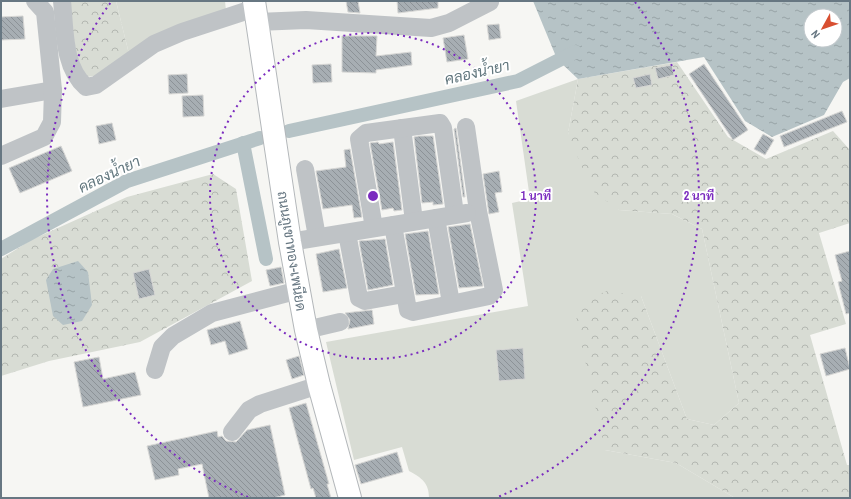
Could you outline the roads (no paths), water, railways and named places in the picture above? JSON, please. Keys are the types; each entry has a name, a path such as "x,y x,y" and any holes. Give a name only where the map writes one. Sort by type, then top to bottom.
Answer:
{"main road":[{"name":"ถนนภูเขาทอง-เพนียด","path":"255,10 290,242 306,330 319,385 350,498"}],"street":[{"path":"1,156 44,137 52,122 54,90 45,12 35,1"},
{"path":"62,1 68,59 77,80 86,87 96,85 154,44 182,32 255,10 306,20 431,28 449,23 490,2"},
{"path":"1,99 54,90"},
{"path":"374,228 359,139 366,133 435,122 440,123 443,128 455,214"},
{"path":"402,128 414,221"},
{"path":"392,225 408,310 413,312 490,296 494,290 478,211 466,128"},
{"path":"305,169 317,238"},
{"path":"290,242 478,211"},
{"path":"436,218 451,304"},
{"path":"347,233 359,298 364,301 404,294"},
{"path":"155,370 162,347 173,336 212,314 299,290"},
{"path":"306,330 340,322"},
{"path":"232,432 249,410 260,404 319,385"}],"water":[{"path":"533,1 850,1 850,78 843,82 824,115 772,137 745,121 704,57 578,79 557,59"},
{"path":"78,261 88,272 92,305 82,321 63,325 53,316 46,280 53,269"}],"waterway":[{"name":"คลองน้ำยา","path":"289,131 518,81 575,52"},
{"name":"คลองน้ำยา","path":"1,249 127,181 260,138"},
{"path":"243,143 266,259"}]}
